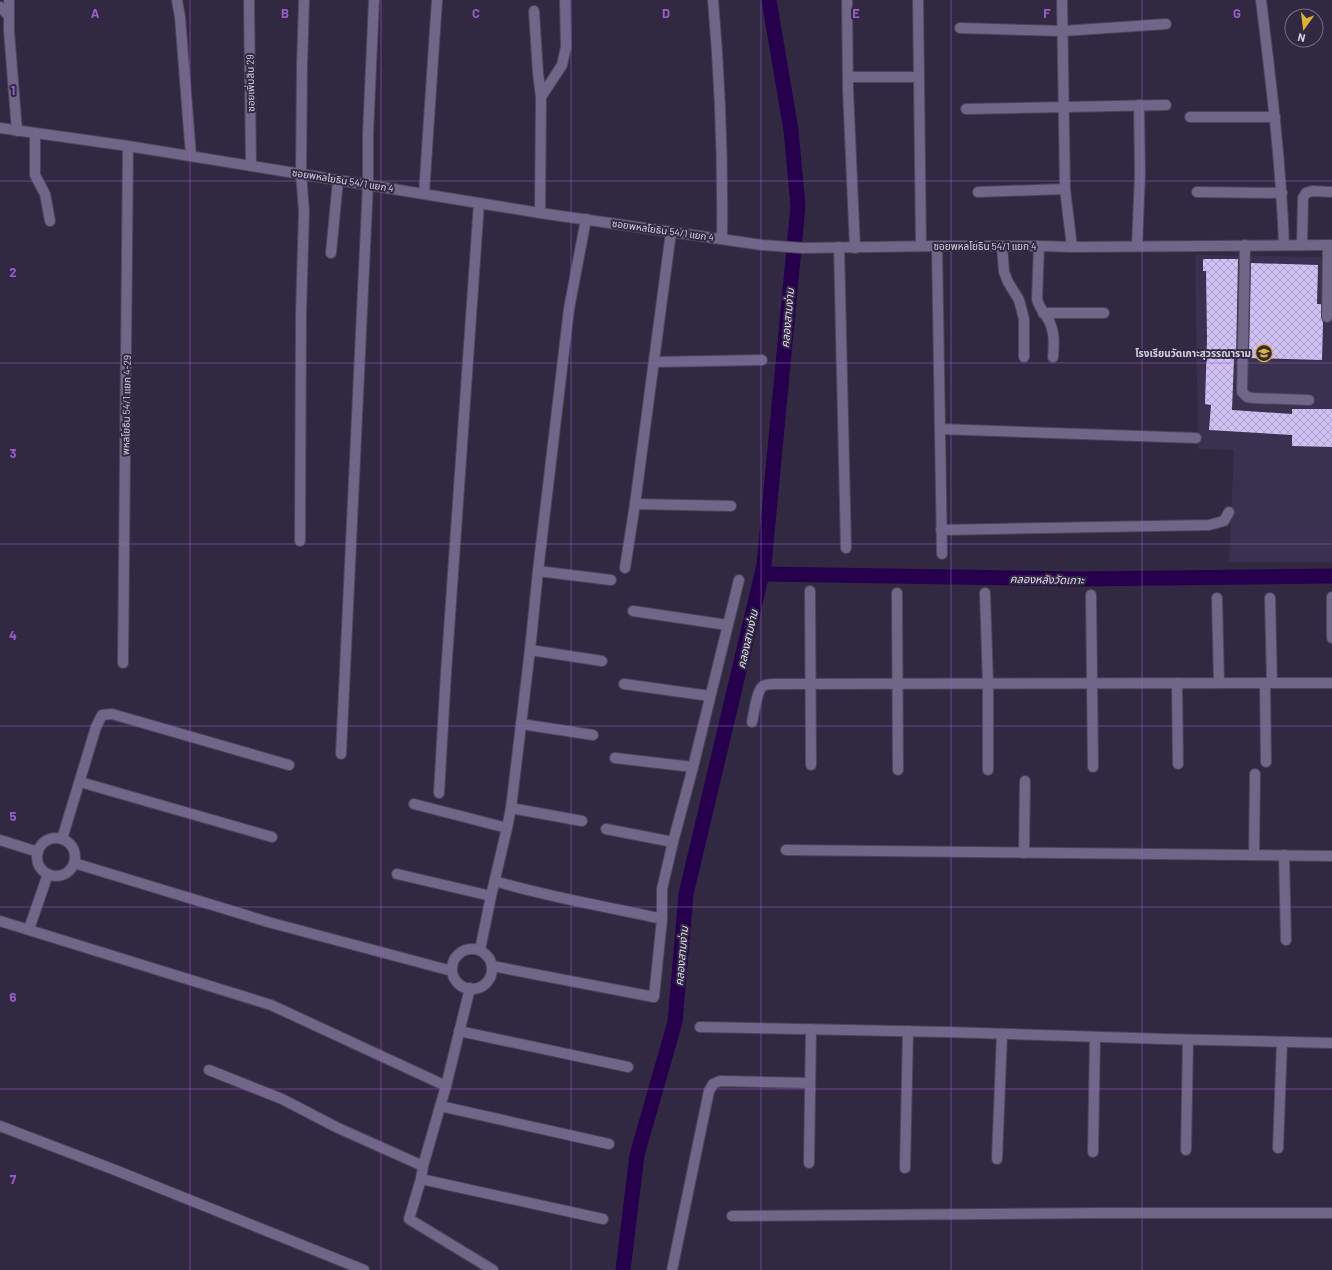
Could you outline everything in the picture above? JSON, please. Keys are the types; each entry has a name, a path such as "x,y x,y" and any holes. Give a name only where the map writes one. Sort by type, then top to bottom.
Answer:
{"street":[{"path":"9,0 17,131"},
{"path":"177,0 180,17 191,156"},
{"name":"ซอยเพิ่มสิน 29","path":"249,0 251,166"},
{"path":"300,541 301,314 304,211 302,174 302,66 304,0"},
{"path":"341,754 368,184 368,127 374,0"},
{"path":"424,194 437,0"},
{"path":"542,97 562,65 566,47 565,0"},
{"path":"713,0 717,43 723,165 722,238"},
{"path":"847,0 848,77 855,248"},
{"path":"918,0 921,246"},
{"path":"1062,0 1066,189 1072,247"},
{"path":"1261,0 1275,117 1282,193 1284,245"},
{"path":"0,7 9,16"},
{"path":"534,11 538,73 542,97 540,213"},
{"path":"960,28 1063,31 1166,24"},
{"path":"848,77 918,77"},
{"path":"1138,246 1140,174 1139,105"},
{"path":"966,109 1166,105"},
{"path":"1190,117 1275,117"},
{"name":"ซอยพหลโยธิน 54/1 แยก 4","path":"0,128 128,146 540,213 722,238 762,245 802,248 921,246 1072,247 1330,245"},
{"path":"35,133 35,175 44,194 50,222"},
{"name":"พหลโยธิน 54/1 แยก 4-29","path":"123,663 128,146"},
{"path":"331,253 338,180"},
{"path":"978,192 1066,189"},
{"path":"1302,245 1303,198 1306,193 1312,190 1332,192"},
{"path":"1197,192 1282,193"},
{"path":"438,793 479,203"},
{"path":"480,950 491,896 508,828 511,808 569,308 586,219"},
{"path":"625,568 635,504 671,232"},
{"path":"1245,245 1242,392 1247,397 1253,398 1309,400"},
{"path":"1326,317 1330,245"},
{"path":"937,246 942,554"},
{"path":"1002,246 1004,272 1018,300 1024,319 1024,357"},
{"path":"1039,246 1037,299 1038,306 1052,328 1053,357"},
{"path":"839,247 846,548"},
{"path":"1043,312 1104,313"},
{"path":"654,362 762,360"},
{"path":"940,429 1196,438"},
{"path":"635,504 731,506"},
{"path":"942,530 1209,525 1224,521 1229,512"},
{"path":"538,572 611,580"},
{"path":"492,966 654,997 662,919 662,889 739,580"},
{"path":"810,591 811,765"},
{"path":"897,593 898,770"},
{"path":"985,593 988,684 988,770"},
{"path":"1091,595 1093,767"},
{"path":"1332,597 1332,638"},
{"path":"1217,598 1219,683"},
{"path":"1266,762 1270,598"},
{"path":"633,611 727,625"},
{"path":"530,650 602,661"},
{"path":"752,722 758,694 762,688 774,684 898,685 1332,683"},
{"path":"624,684 710,696"},
{"path":"1177,684 1178,764"},
{"path":"62,839 96,727 102,715 112,714 289,765"},
{"path":"520,724 593,735"},
{"path":"615,758 693,767"},
{"path":"1254,855 1255,774"},
{"path":"1024,853 1025,781"},
{"path":"80,782 272,837"},
{"path":"414,804 508,828"},
{"path":"511,808 582,821"},
{"path":"606,829 673,842"},
{"path":"56,838 62,839 72,846 74,851 74,863 66,873 54,876 42,870 39,864 38,852 45,842 56,838"},
{"path":"0,840 38,852"},
{"path":"786,850 1332,856"},
{"path":"1284,855 1286,940"},
{"path":"74,863 268,922 452,971"},
{"path":"29,929 48,874"},
{"path":"397,874 491,896"},
{"path":"495,881 579,902 662,919"},
{"path":"0,921 271,1005 446,1086"},
{"path":"470,949 480,950 488,956 492,966 491,976 484,984 475,988 465,987 456,981 452,971 454,961 460,952 470,949"},
{"path":"470,988 446,1086 422,1166 422,1179 409,1219 493,1270"},
{"path":"700,1027 908,1031 1332,1043"},
{"path":"809,1163 811,1029"},
{"path":"459,1031 628,1067"},
{"path":"905,1168 908,1031"},
{"path":"997,1159 1002,1034"},
{"path":"1093,1152 1095,1037"},
{"path":"1186,1150 1188,1040"},
{"path":"1278,1148 1282,1042"},
{"path":"210,1070 282,1099 338,1128 422,1166"},
{"path":"672,1270 709,1091 714,1084 720,1081 809,1083"},
{"path":"440,1106 609,1144"},
{"path":"0,1126 115,1170 364,1270"},
{"path":"422,1179 602,1219"},
{"path":"732,1216 1090,1213 1332,1213"}],"shaded area":[{"name":"โรงเรียนวัดเกาะสุวรรณาราม","path":"1195,255 1332,257 1332,562 1229,562 1234,450 1198,449"}],"building":[{"path":"1203,259 1238,259 1236,358 1234,358 1232,410 1292,414 1292,409 1332,409 1332,447 1292,446 1292,435 1209,430 1211,405 1205,404 1207,338 1206,271 1203,271"},
{"path":"1251,263 1318,265 1317,304 1321,304 1321,317 1323,322 1322,360 1249,358"}],"waterway":[{"name":"คลองสามง่าม","path":"623,1270 637,1155 675,1022 686,894 764,565 798,206 791,130 769,0"},
{"name":"คลองหลังวัดเกาะ","path":"762,574 1077,579 1332,576"}],"place":[{"name":"โรงเรียนวัดเกาะสุวรรณาราม","path":"1264,353"}]}
